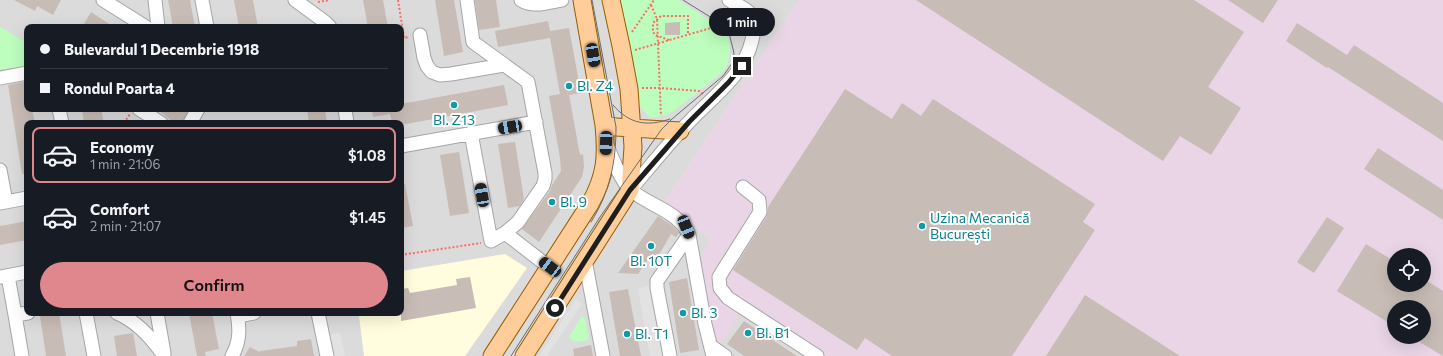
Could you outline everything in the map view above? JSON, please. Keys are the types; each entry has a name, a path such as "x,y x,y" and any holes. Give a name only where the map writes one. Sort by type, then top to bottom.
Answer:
{"main road":[{"path":"492,356 597,191 603,175 606,143 604,125 582,0"},
{"path":"524,356 630,190 633,128 629,89 611,0"},
{"path":"604,125 680,131"}],"street":[{"path":"103,0 141,24"},
{"path":"155,0 158,24"},
{"path":"202,0 206,24"},
{"path":"294,0 327,24"},
{"path":"467,0 473,42 528,82 546,179 543,186 518,222 505,233 491,241 471,133"},
{"path":"522,0 528,4 535,4 562,0"},
{"path":"630,190 680,131 712,100 742,66 752,40 754,29 753,18 746,10 729,0"},
{"path":"420,35 427,66 432,72 440,75 504,65"},
{"path":"0,78 24,74"},
{"path":"144,112 156,120"},
{"path":"404,145 536,122"},
{"path":"606,143 618,170 630,190 675,217 686,227 689,235 704,324 712,351 725,356"},
{"path":"0,170 3,203 24,199"},
{"path":"743,187 759,200 760,212 719,278 720,288 728,298 817,356"},
{"path":"505,233 550,267"},
{"path":"670,356 657,281 689,235"},
{"path":"585,260 603,356"},
{"path":"22,356 15,315 4,276 24,273"},
{"path":"15,315 24,314"},
{"path":"87,316 94,356"},
{"path":"122,316 145,331 164,356 157,316"},
{"path":"232,356 239,336 238,316"},
{"path":"319,316 326,356"}],"path":[{"path":"398,0 402,24"},
{"path":"622,50 654,0"},
{"path":"651,5 657,19 662,117"},
{"path":"670,40 658,37 653,32 653,23 662,16 688,16 688,35"},
{"path":"622,50 658,44 753,18"},
{"path":"404,38 420,35"},
{"path":"629,89 660,88 699,91 712,100"},
{"path":"404,255 491,241"}],"shaded area":[{"path":"0,0 799,0 665,201 710,239 741,311 810,356 0,356"},
{"path":"799,0 1443,0 1443,356 810,356 741,311 720,346 714,342 700,256 710,239 665,201"},
{"path":"505,254 527,268 465,356 364,356 359,316 404,316 404,271"},
{"path":"650,284 663,356 650,356 638,289"},
{"path":"576,299 582,304 547,356 539,356"},
{"path":"120,316 157,316 164,356"},
{"path":"340,333 345,356 333,356 329,335"}],"green space":[{"path":"617,0 678,0 725,30 729,41 730,52 728,63 724,71 674,111 667,115 650,118 638,104"},
{"path":"0,27 24,41 24,67 0,71"},
{"path":"581,317 585,318 589,340 574,342 569,337"}],"building":[{"path":"14,0 61,0 53,15 37,6 35,11"},
{"path":"168,0 190,0 194,24 172,24"},
{"path":"234,0 253,0 257,24 238,24"},
{"path":"363,0 383,0 387,24 367,24"},
{"path":"435,0 454,0 463,52 444,56"},
{"path":"475,0 496,0 500,27 479,30"},
{"path":"916,0 1194,0 1244,32 1208,87 1241,108 1211,155 1180,136 1163,161"},
{"path":"1228,0 1278,0 1263,23"},
{"path":"91,12 109,24 84,24"},
{"name":"Bl. Z4","path":"548,21 550,31 569,28 581,93 569,95 580,155 583,154 584,167 582,177 539,242 522,229 550,191 561,171 549,96 560,94 550,38 498,47 495,31"},
{"path":"680,22 680,35 665,35 665,23"},
{"path":"1297,23 1347,55 1354,45 1443,103 1443,141 1286,41"},
{"path":"24,82 24,112 33,112 34,120 24,120 24,174 22,174 8,85"},
{"name":"Bl. Z13","path":"504,85 508,105 404,124 404,120 391,120 390,114 373,117 372,112 404,112 404,103"},
{"name":"Uzina Mecanică București","path":"845,89 892,119 902,103 921,116 933,99 1095,204 1083,222 1095,230 1012,356 892,356 865,338 857,350 733,270 767,216 768,207"},
{"path":"82,112 102,112 103,120 84,120"},
{"path":"160,112 188,112 184,120 170,120"},
{"path":"307,112 325,112 327,120 309,120"},
{"path":"515,142 524,199 520,206 508,208 498,144"},
{"path":"1378,148 1443,190 1443,220 1364,169"},
{"path":"459,152 469,213 450,216 440,155"},
{"path":"404,184 405,184 413,226 404,228"},
{"name":"Bl. 10T","path":"658,216 673,226 679,233 676,237 671,234 658,256 651,255 638,274 618,273"},
{"path":"1327,217 1344,228 1314,273 1297,262"},
{"path":"24,222 24,241 0,245 0,226"},
{"path":"1366,244 1387,257 1387,292 1431,292 1431,283 1443,291 1443,356 1423,344 1431,344 1431,300 1387,300 1387,322 1337,291"},
{"path":"470,277 476,308 401,321 401,316 404,316 404,289 408,288 410,293 457,285 456,279"},
{"name":"Bl. 3","path":"687,278 699,350 680,353 669,282"},
{"name":"Bl. T1","path":"628,289 641,356 620,356 609,292"},
{"path":"1085,295 1180,356 1046,356"},
{"path":"40,316 59,316 66,356 46,356"},
{"path":"190,316 213,316 219,349 205,352 206,356 197,356"},
{"name":"Bl. B1","path":"744,321 797,356 744,356 727,344"},
{"path":"133,333 137,356 117,356 114,336"},
{"path":"311,339 314,356 244,356 250,347 260,352 297,346 297,341"},
{"path":"591,345 593,356 574,356 573,349"}],"tram line":[{"path":"591,222 598,211 611,176 616,140 616,127 592,0"},
{"path":"511,356 600,217 661,130 723,76 733,62 734,53 729,33 720,23 683,0"},
{"path":"613,105 625,116 639,122 654,123 670,119"}],"place":[{"name":"Bl. Z4","path":"569,86"},
{"name":"Bl. Z13","path":"454,105"},
{"name":"Bl. 9","path":"552,202"},
{"name":"Uzina Mecanică București","path":"922,226"},
{"name":"Bl. 10T","path":"651,246"},
{"name":"Bl. 3","path":"683,313"},
{"name":"Bl. B1","path":"748,333"},
{"name":"Bl. T1","path":"627,334"}],"route":[{"path":"555,308 630,190 689,122 712,100 742,66"}]}
